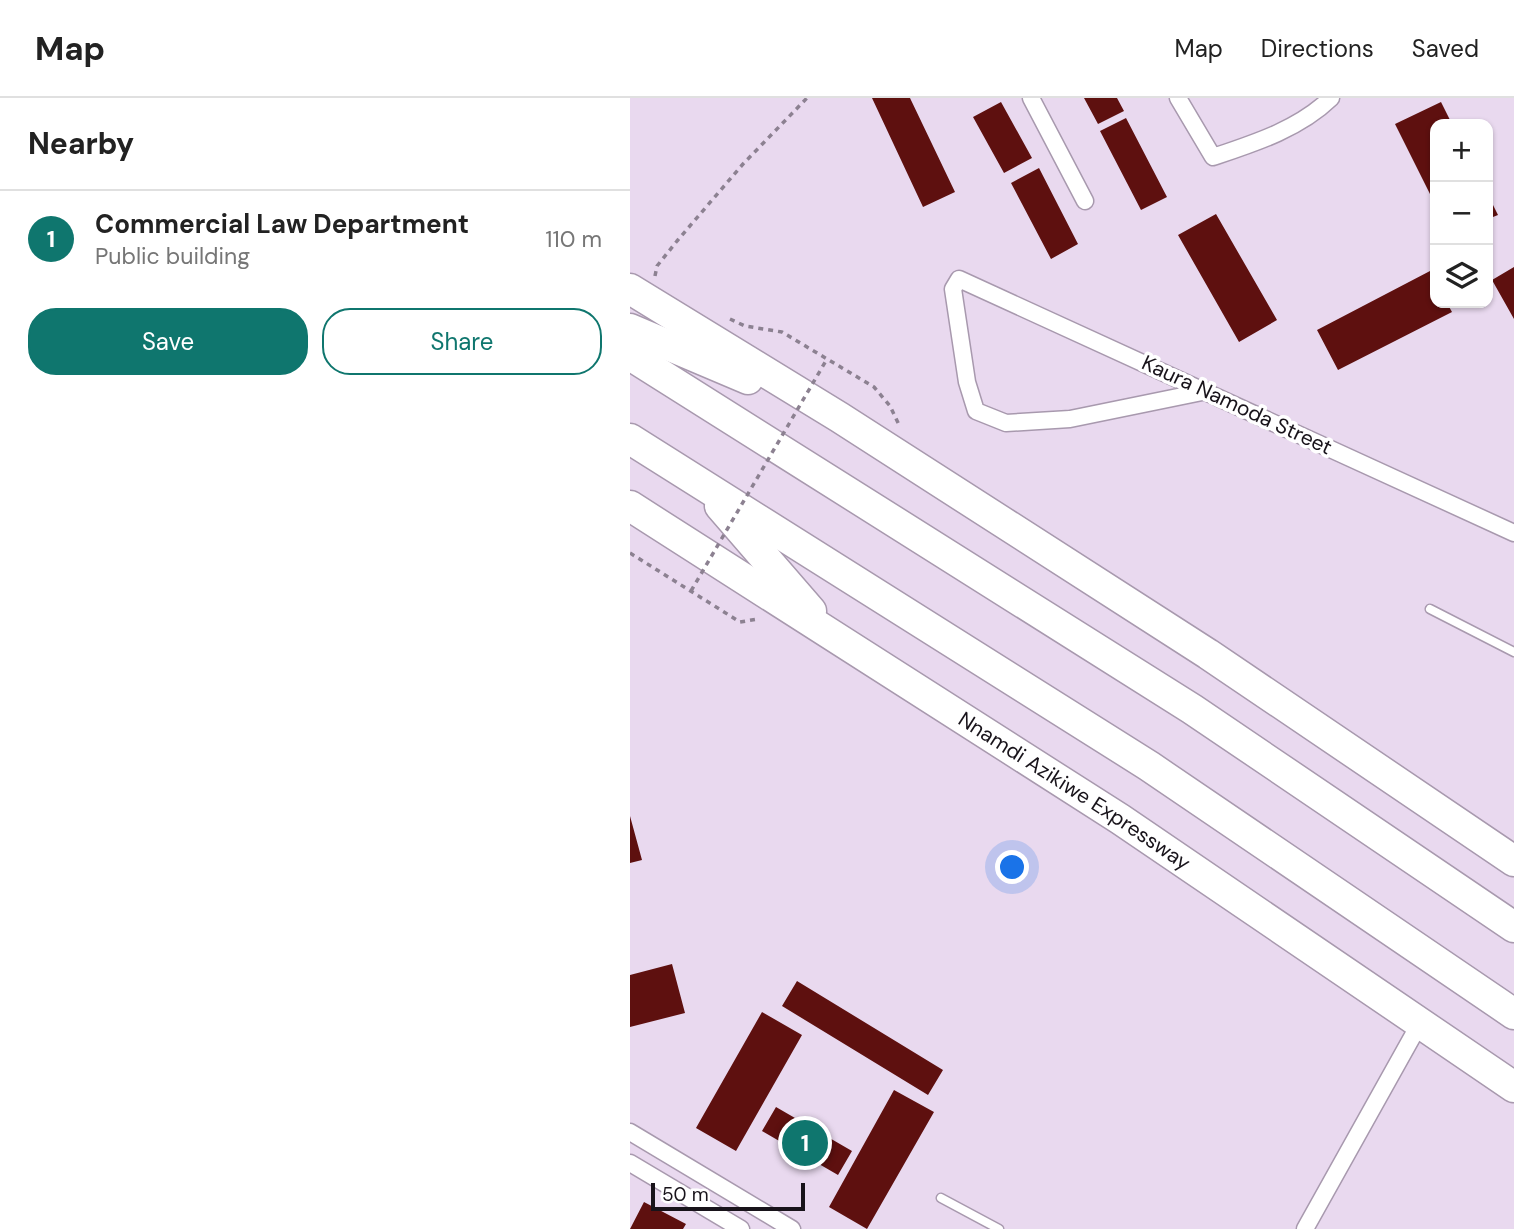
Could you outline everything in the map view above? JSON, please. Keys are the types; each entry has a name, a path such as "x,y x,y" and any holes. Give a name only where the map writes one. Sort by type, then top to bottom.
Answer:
{"highway":[{"path":"643,285 839,417 1208,654 1514,861"},
{"path":"630,329 839,417"},
{"path":"630,355 1192,709 1514,928"},
{"path":"630,439 1149,766 1514,1014"},
{"path":"700,482 834,637"},
{"name":"Nnamdi Azikiwe Expressway","path":"632,509 1120,818 1514,1087"}],"street":[{"path":"1031,98 1085,201"},
{"path":"1178,98 1213,157 1291,128 1323,101"},
{"name":"Kaura Namoda Street","path":"1207,391 1070,419 1006,423 976,411 967,383 953,289 959,279 1207,391 1514,533"},
{"path":"1305,1229 1420,1023"},
{"path":"630,1132 792,1229"},
{"path":"630,1163 741,1229"}],"lane":[{"path":"1430,609 1514,652"},
{"path":"941,1198 999,1229"}],"path":[{"path":"643,285 743,164 807,98"},
{"path":"723,316 745,326 782,332 874,387"},
{"path":"691,590 827,359"},
{"path":"630,553 740,622"}],"building":[{"path":"872,98 910,98 955,192 923,207"},
{"path":"1084,98 1117,98 1124,111 1098,124"},
{"path":"1001,102 1032,158 1004,173 973,117"},
{"path":"1441,102 1450,119 1430,119 1430,194 1395,124"},
{"path":"1126,118 1167,197 1141,210 1100,131"},
{"path":"1039,168 1078,244 1051,259 1011,183"},
{"path":"1216,214 1277,320 1239,342 1178,235"},
{"path":"1514,267 1514,319 1493,282"},
{"path":"1430,271 1430,308 1450,308 1452,312 1338,370 1317,330"},
{"path":"630,816 642,860 630,863"},
{"path":"672,964 685,1013 630,1027 630,975"},
{"path":"797,981 943,1070 928,1095 782,1006"},
{"path":"762,1012 802,1035 736,1151 696,1128"},
{"path":"894,1090 934,1112 867,1229 829,1207"},
{"path":"776,1107 852,1151 838,1175 762,1131"},
{"path":"644,1202 686,1224 683,1229 630,1229"}],"place":[{"name":"Commercial Law Department","path":"805,1143"}]}
